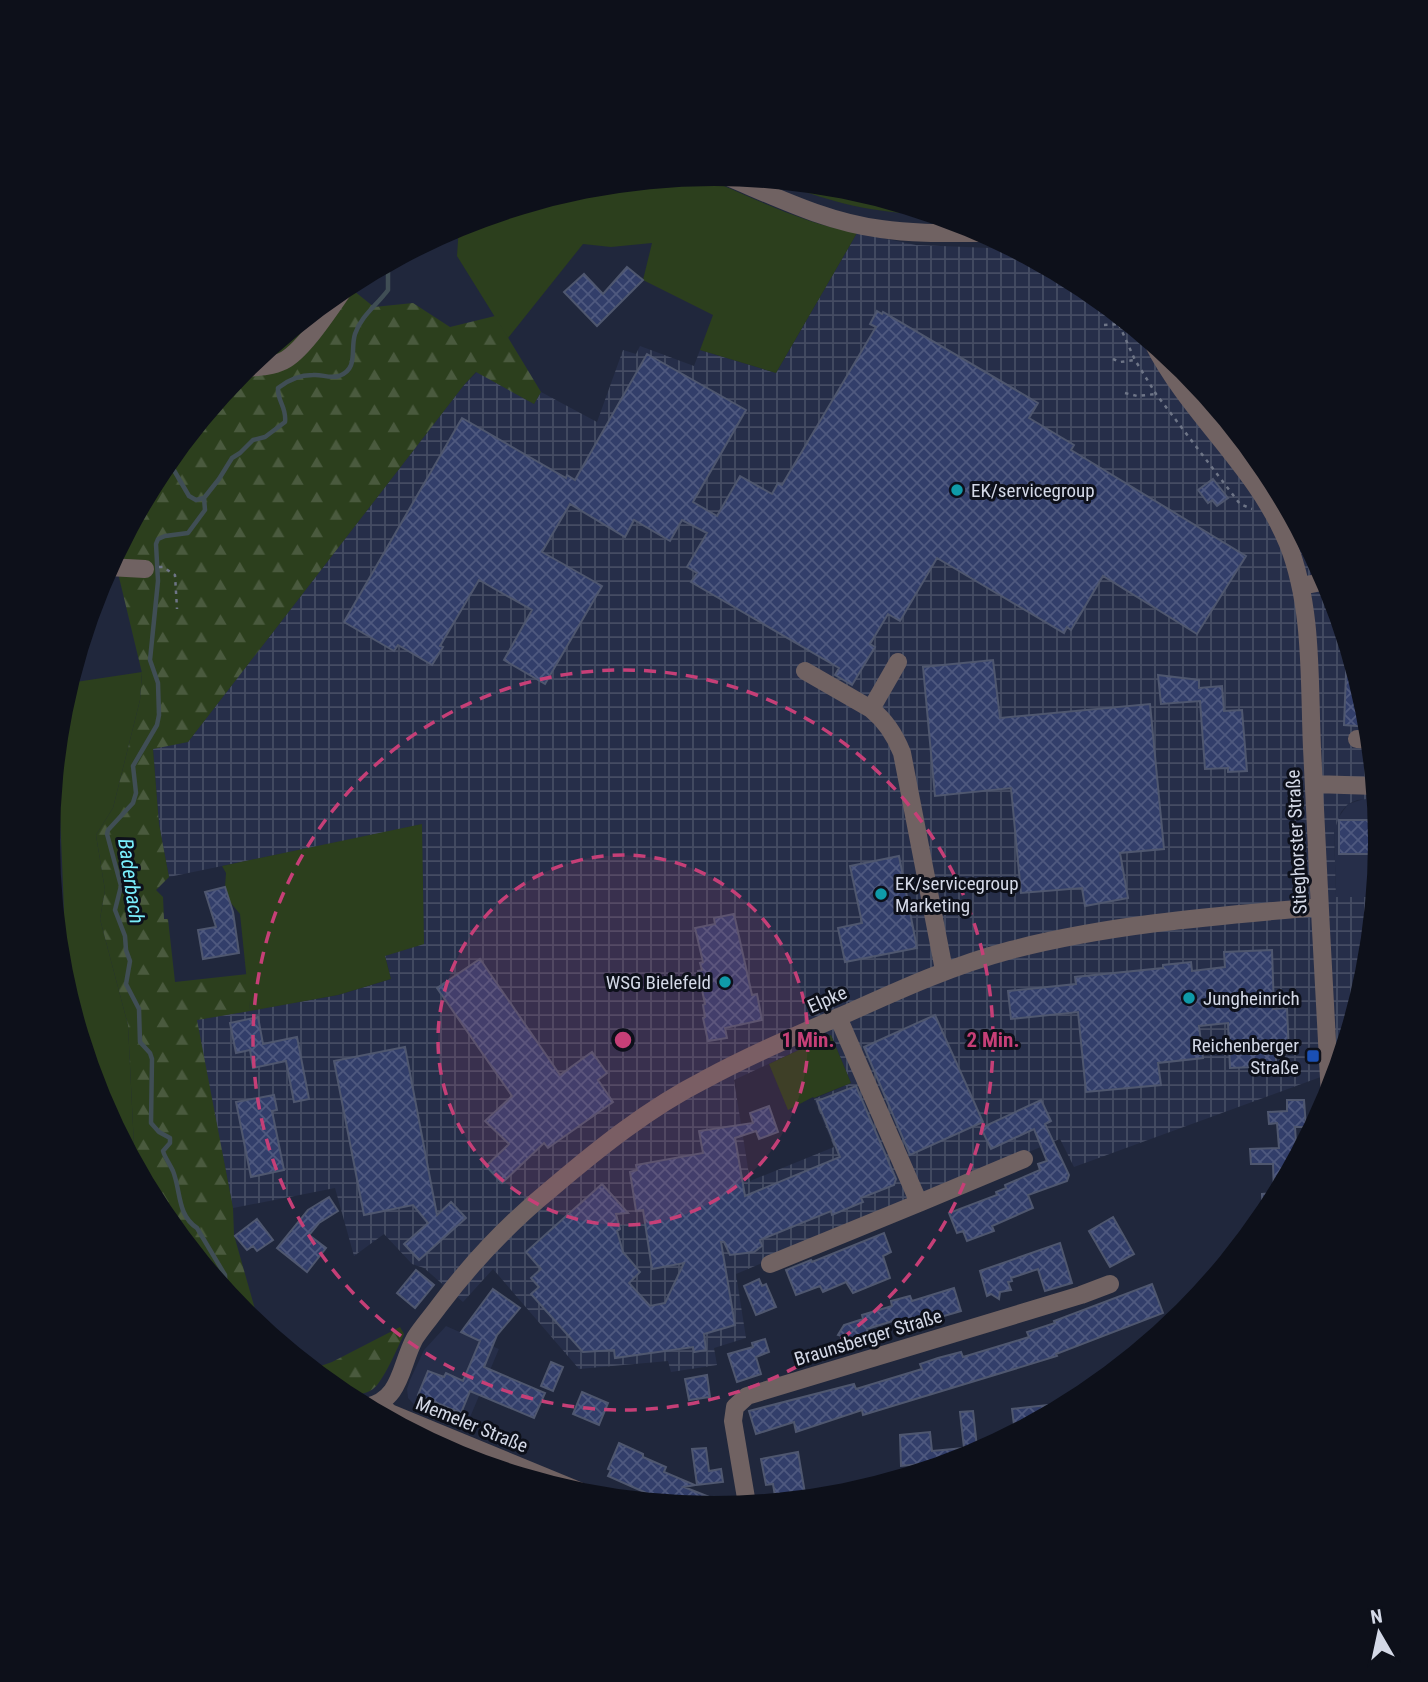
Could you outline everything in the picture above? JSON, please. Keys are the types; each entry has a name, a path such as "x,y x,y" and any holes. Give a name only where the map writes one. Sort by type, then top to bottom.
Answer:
{"street":[{"path":"754,188 814,213 855,224 905,232 955,233"},
{"path":"263,367 286,360 299,348 322,317"},
{"name":"Stieghorster Straße","path":"1172,373 1242,464 1269,505 1288,545 1301,586 1328,1066"},
{"path":"120,567 154,568"},
{"path":"1301,586 1315,583"},
{"path":"871,709 898,662"},
{"path":"805,671 871,709 889,727 902,754 944,970"},
{"path":"1314,784 1366,786"},
{"name":"Elpke","path":"379,1403 388,1398 395,1387 415,1338 460,1278 501,1233 551,1188 648,1113 702,1080 944,970 1011,950 1072,937 1215,916 1319,907"},
{"path":"838,1017 919,1203"},
{"path":"769,1264 1024,1158"},
{"name":"Braunsberger Straße","path":"745,1495 733,1420 735,1406 747,1396 1110,1284"}],"path":[{"path":"1104,325 1115,324"},
{"path":"1120,328 1156,394 1240,504 1259,510"},
{"path":"1113,359 1120,362 1135,360"},
{"path":"1125,393 1137,396 1156,394"},
{"path":"154,568 175,575 177,609"}],"shaded area":[{"path":"857,233 916,245 990,248 1078,297 1146,349 1206,409 1258,477 1281,514 1319,591 1334,631 1356,713 1367,798 1348,804 1341,812 1334,831 1336,897 1366,897 1363,926 1346,1010 1325,1075 1074,1167 1060,1139 736,1274 746,1338 714,1348 717,1365 671,1372 668,1361 579,1369 493,1269 463,1302 424,1268 412,1264 384,1234 354,1256 335,1188 233,1208 196,1020 338,995 391,979 385,956 422,825 169,877 159,824 153,748 188,742 464,385 477,372 534,404 541,392 597,422 623,350 636,354 640,346 694,366 700,350 776,373","holes":["831,1035 851,1083 814,1099 834,1147 750,1181 734,1080"]},
{"path":"1367,798 1366,897 1336,897 1334,831 1336,821 1348,804"},
{"path":"446,1326 499,1349 465,1429 420,1411 408,1398 410,1380 424,1350"}],"green space":[{"path":"725,187 816,223 857,233 776,373 700,350 713,315 643,280 652,243 611,247 583,244 508,338 457,256 458,239 504,221 586,199 671,188"},
{"path":"815,195 891,211 845,204"},
{"path":"356,293 374,307 413,303 450,327 495,316 541,392 534,404 476,372 188,742 153,749 159,824 169,877 156,890 163,897 164,919 168,919 175,982 248,974 250,1011 197,1020 233,1208 234,1235 254,1307 222,1273 170,1205 134,1143 128,1025 100,919 105,890 96,835 113,808 140,700 142,673 118,572 147,514 195,443 222,409 259,370 275,369 320,319"},
{"path":"309,328 286,355 272,358"},
{"path":"142,672 140,700 113,808 96,835 105,890 100,919 128,1025 134,1143 109,1091 94,1051 72,969 65,926 61,798 65,756 80,681"},
{"path":"422,824 424,944 385,956 391,979 338,995 250,1011 240,914 230,902 225,887 226,873 222,866"},
{"path":"831,1035 851,1083 813,1097 788,1110 769,1064"},
{"path":"400,1327 404,1334 381,1379 370,1391 363,1393 323,1365"}],"building":[{"path":"627,267 643,280 597,326 564,292 584,274 603,294"},
{"path":"877,311 882,314 883,312 1038,403 1029,418 1074,445 1071,450 1246,556 1197,634 1103,576 1071,630 1067,627 1064,633 937,558 900,621 888,614 870,644 875,647 852,685 835,675 839,668 691,582 697,573 687,567 707,533 682,520 670,541 634,520 625,537 570,504 542,552 602,586 545,684 504,660 532,610 479,580 440,646 443,647 432,665 398,645 394,651 344,622 462,418 566,478 567,475 575,480 647,354 746,410 693,502 717,516 740,476 772,494 778,483 782,485 876,327 870,324"},
{"path":"1213,479 1228,498 1217,506 1212,500 1208,503 1198,490"},
{"path":"993,660 1000,718 1150,704 1164,849 1120,853 1128,898 1085,906 1082,888 1021,893 1011,788 935,796 923,667"},
{"path":"1346,672 1358,726 1344,725"},
{"path":"1158,675 1199,680 1199,688 1222,686 1224,711 1242,710 1247,771 1205,769 1200,701 1161,704"},
{"path":"1339,820 1368,820 1368,854 1339,854"},
{"name":"EK/servicegroup Marketing","path":"899,856 917,948 845,962 838,928 862,923 850,866"},
{"path":"225,887 233,912 239,953 203,959 198,930 216,927 205,892"},
{"name":"WSG Bielefeld","path":"734,914 752,995 757,994 762,1020 725,1028 727,1038 708,1041 703,1018 705,1004 698,971 702,970 700,963 703,962 695,928 715,924 714,918"},
{"path":"1272,950 1274,1009 1287,1008 1289,1054 1276,1055 1276,1066 1230,1068 1228,1023 1199,1026 1203,1058 1158,1063 1161,1085 1086,1092 1078,1012 1011,1019 1008,991 1076,984 1075,977 1163,968 1163,965 1191,962 1192,971 1225,967 1224,952"},
{"path":"480,959 560,1075 592,1052 607,1073 598,1080 613,1102 548,1148 544,1143 502,1183 486,1166 509,1144 485,1121 512,1096 437,988"},
{"path":"935,1015 983,1122 910,1155 864,1047"},
{"path":"258,1017 263,1044 297,1037 309,1099 294,1102 286,1061 253,1068 250,1050 236,1053 230,1023"},
{"path":"405,1047 437,1215 451,1202 466,1218 419,1260 404,1244 428,1223 413,1205 364,1215 334,1061"},
{"path":"856,1086 896,1179 894,1185 861,1198 863,1202 832,1215 831,1211 760,1240 762,1246 754,1252 730,1255 724,1242 721,1242 735,1325 704,1334 706,1350 694,1352 693,1347 615,1358 614,1350 583,1352 531,1294 539,1287 531,1278 541,1269 526,1252 602,1184 628,1213 616,1214 623,1252 640,1272 629,1283 650,1306 665,1303 684,1263 652,1269 643,1210 636,1211 630,1172 637,1170 636,1165 703,1153 699,1131 753,1123 750,1113 769,1106 778,1132 759,1139 756,1131 735,1138 745,1196 840,1157 817,1101"},
{"path":"274,1095 277,1110 272,1111 284,1170 251,1177 236,1102"},
{"path":"1041,1100 1051,1121 1045,1124 1069,1175 1067,1181 1028,1195 1033,1208 992,1226 994,1231 967,1241 963,1231 957,1233 949,1213 997,1195 996,1192 1006,1188 1005,1185 1040,1170 1038,1164 1047,1161 1034,1129 991,1149 981,1128"},
{"path":"1287,1100 1304,1100 1306,1120 1302,1127 1295,1127 1296,1140 1274,1180 1273,1164 1251,1164 1250,1149 1279,1148 1277,1123 1269,1124 1268,1112 1287,1111"},
{"path":"329,1197 338,1211 319,1223 309,1235 326,1248 307,1272 277,1248 308,1210"},
{"path":"1113,1217 1134,1254 1110,1267 1089,1231"},
{"path":"257,1219 273,1240 257,1251 253,1246 247,1250 235,1236"},
{"path":"884,1233 891,1252 883,1256 890,1278 853,1293 846,1282 823,1292 820,1286 796,1295 786,1270"},
{"path":"1060,1243 1072,1283 1045,1291 1038,1269 1011,1278 1012,1281 1008,1282 1011,1290 1000,1292 999,1299 991,1294 987,1296 980,1271"},
{"path":"416,1270 434,1285 415,1308 397,1293"},
{"path":"759,1279 762,1286 766,1284 776,1307 756,1315 744,1286"},
{"path":"1152,1284 1163,1313 1056,1354 1057,1356 863,1415 862,1410 796,1432 794,1422 756,1434 749,1411 854,1384 856,1389 922,1369 920,1364 938,1358 961,1352 963,1357 1029,1337 1027,1332"},
{"path":"954,1288 961,1311 937,1318 936,1312 897,1324 896,1320 867,1329 872,1343 849,1350 845,1337 838,1335 844,1325 863,1319 862,1315 892,1306 891,1301 910,1296 912,1301"},
{"path":"493,1289 520,1308 497,1335 484,1367 545,1393 534,1418 470,1391 461,1413 418,1395 428,1371 444,1377 446,1373 463,1381 480,1341 461,1332"},
{"path":"765,1339 769,1352 756,1357 761,1374 737,1382 728,1354 753,1347 752,1343"},
{"path":"551,1362 563,1367 553,1391 541,1386"},
{"path":"707,1375 710,1397 689,1400 685,1379"},
{"path":"582,1392 608,1403 599,1425 573,1414"},
{"path":"1046,1405 1014,1422 1012,1409"},
{"path":"973,1411 976,1440 964,1446 960,1412"},
{"path":"930,1432 932,1451 957,1449 901,1466 900,1435"},
{"path":"619,1443 666,1467 664,1472 695,1485 684,1487 706,1496 642,1491 608,1476 611,1470 608,1469"},
{"path":"706,1448 709,1471 721,1469 723,1482 697,1485 692,1449"},
{"path":"798,1452 804,1489 774,1492 773,1484 766,1485 761,1459"}],"waterway":[{"path":"204,498 232,458 253,440 265,437 285,422 278,388 299,377 335,377 349,369 352,364 355,334 365,316 388,290 388,273"},
{"name":"Baderbach","path":"174,471 189,496 196,500 204,498"},
{"name":"Baderbach","path":"204,498 205,510 188,533 165,536 158,539 156,544 158,581 150,660 158,683 159,715 157,725 133,766 136,793 133,803 107,834 121,886 115,910 125,936 130,961 126,984 139,1009 140,1042 152,1059 151,1123 159,1132 170,1138 170,1143 163,1151 176,1179 183,1210 197,1228 225,1276"}],"place":[{"name":"EK/servicegroup","path":"957,490"},
{"name":"EK/servicegroup Marketing","path":"881,894"},
{"name":"WSG Bielefeld","path":"725,982"},
{"name":"Jungheinrich","path":"1189,998"},
{"name":"Reichenberger Straße","path":"1313,1056"}]}
